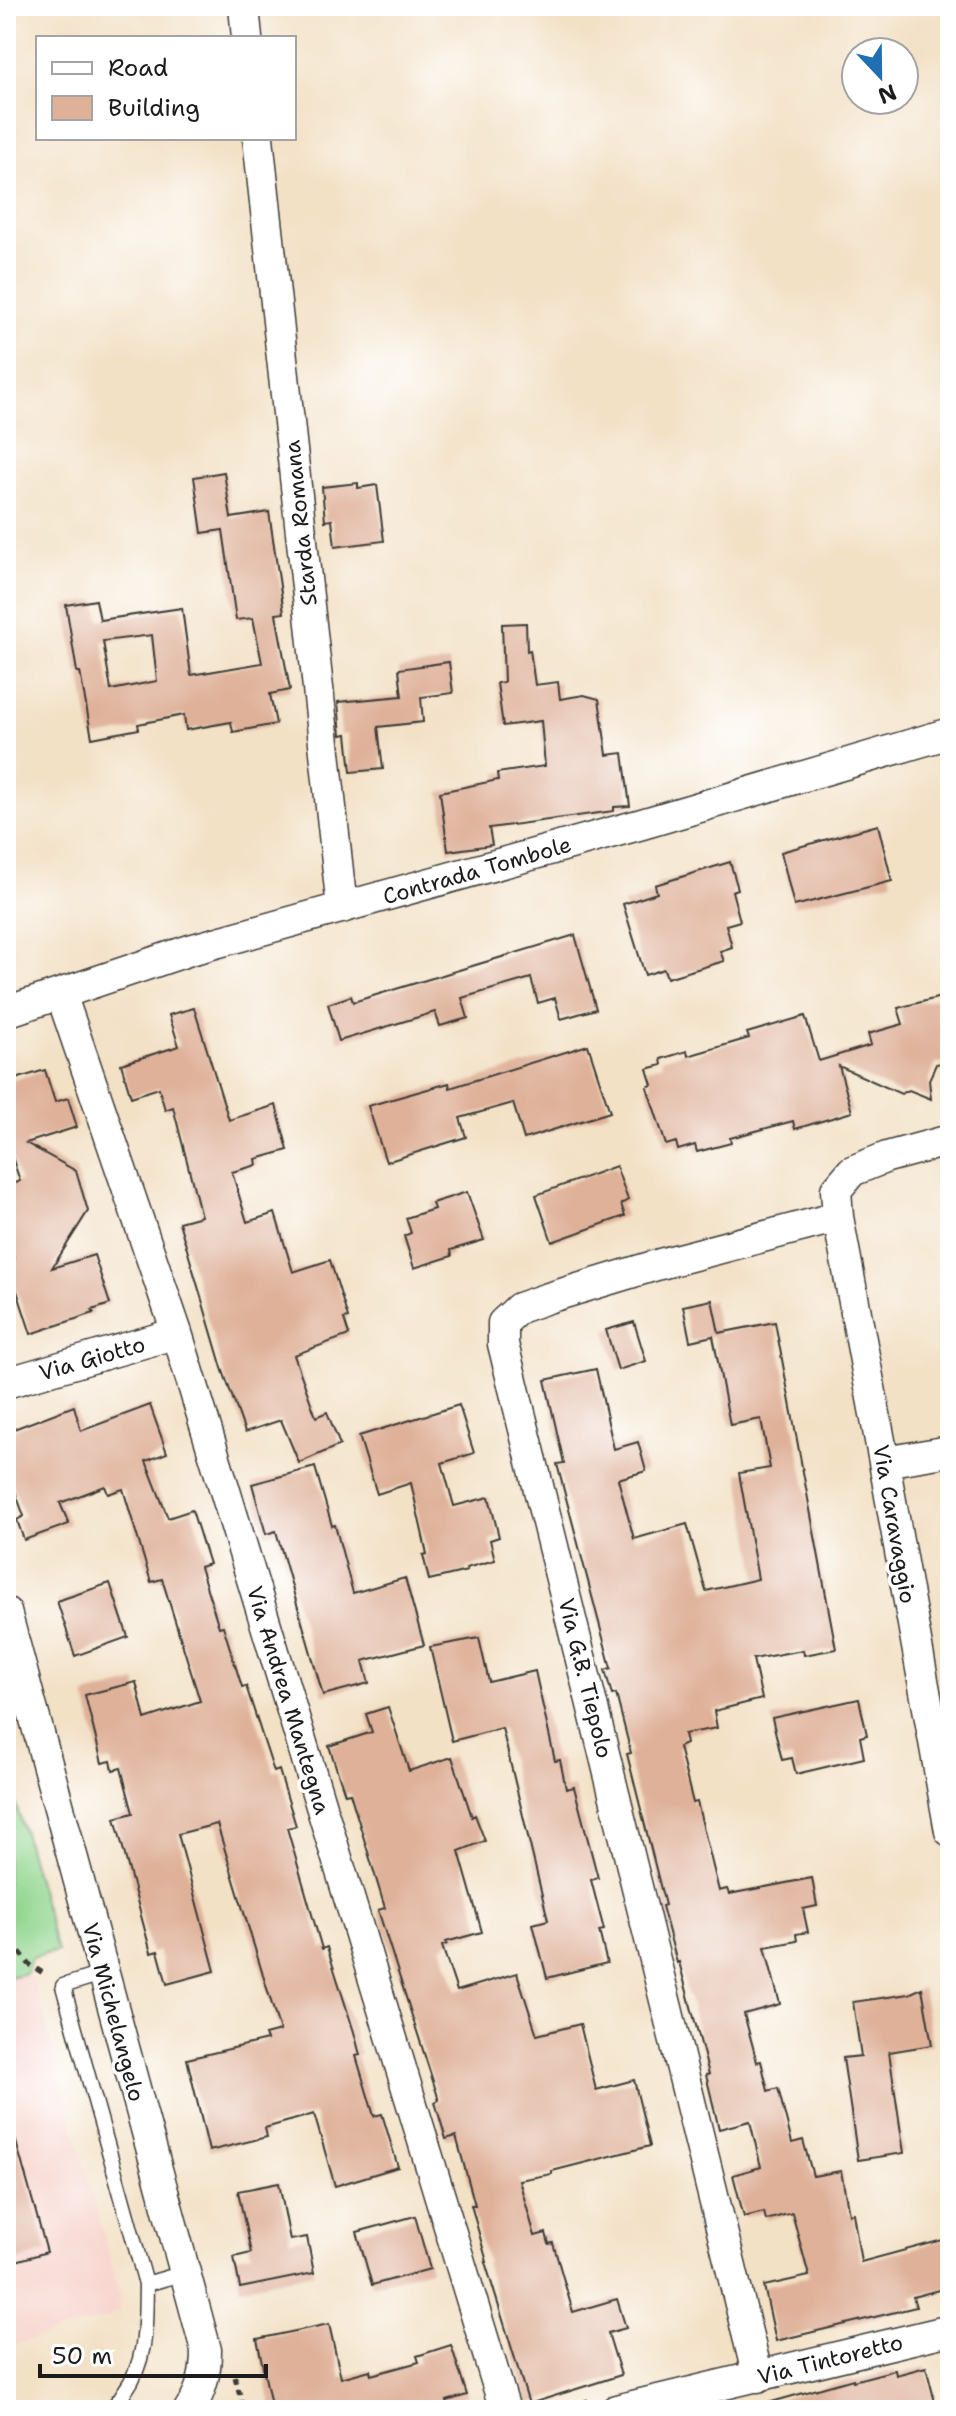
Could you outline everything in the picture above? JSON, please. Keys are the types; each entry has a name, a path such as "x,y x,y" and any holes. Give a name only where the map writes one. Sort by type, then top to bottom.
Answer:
{"street":[{"path":"244,6 247,36"},
{"name":"Starda Romana","path":"258,140 342,908"},
{"name":"Contrada Tombole","path":"6,1012 190,950 642,824 950,733"},
{"name":"Via Andrea Mantegna","path":"61,994 177,1333 505,2410"},
{"path":"838,1217 836,1190 852,1171 887,1157 950,1140"},
{"name":"Via Caravaggio","path":"838,1217 950,1831"},
{"name":"Via G.B. Tiepolo","path":"758,2377 503,1344 503,1323 519,1308 548,1298 660,1264 838,1217"},
{"name":"Via Giotto","path":"6,1383 177,1333"},
{"path":"884,1462 950,1451"},
{"name":"Via Michelangelo","path":"6,1612 206,2350 206,2374 197,2399 189,2410"},
{"name":"Via Tintoretto","path":"616,2410 950,2330"}],"lane":[{"path":"104,1973 63,1986 146,2284 142,2358 135,2376 114,2407 108,2410"},
{"path":"146,2284 184,2273"}],"path":[{"path":"6,1933 29,1964 63,1986"}],"shaded area":[{"path":"26,1973 34,1981 120,2295 118,2310 106,2318 6,2347 6,1978"}],"green space":[{"path":"6,1768 57,1951 31,1958 26,1973 6,1978"}],"building":[{"path":"224,472 231,518 269,512 284,613 276,614 290,690 270,694 276,724 233,732 231,722 186,730 184,715 138,724 139,729 92,738 66,605 96,600 100,620 182,608 191,675 262,663 253,618 236,620 223,530 202,533 194,477","holes":["152,635 157,681 111,690 103,641"]},
{"path":"358,483 358,488 377,485 384,541 335,547 332,520 325,521 322,487"},
{"path":"526,623 527,651 530,650 535,685 558,682 560,699 584,695 599,699 607,755 623,753 630,806 614,807 614,811 489,828 492,845 448,851 440,792 498,780 497,773 545,766 541,721 503,726 497,683 504,682 502,624"},
{"path":"449,662 453,693 421,697 423,722 378,727 383,769 351,772 347,734 341,735 338,702 402,696 399,669"},
{"path":"878,825 892,881 794,906 781,852"},
{"path":"730,862 738,889 732,891 740,921 726,925 732,947 720,951 724,961 667,978 664,969 645,975 623,904 657,893 655,885"},
{"path":"575,935 596,1009 561,1019 555,998 538,1003 531,978 462,998 468,1018 440,1026 435,1012 339,1041 328,1004 351,996 353,1002"},
{"path":"945,996 950,1016 950,1061 936,1064 929,1080 931,1099 909,1090 901,1094 839,1066 852,1112 795,1129 793,1121 730,1138 731,1143 697,1152 695,1145 678,1150 676,1142 666,1145 647,1087 652,1085 647,1069 662,1065 661,1059 687,1051 688,1056 749,1038 747,1033 805,1016 819,1061 871,1045 868,1034 903,1024 898,1008"},
{"path":"194,1008 229,1120 276,1105 288,1150 256,1159 257,1165 232,1172 247,1222 275,1213 293,1272 330,1260 348,1318 344,1319 349,1335 294,1355 316,1417 327,1412 340,1445 299,1463 281,1420 245,1432 222,1368 179,1222 201,1216 173,1107 165,1110 159,1088 131,1097 121,1064 179,1046 169,1015"},
{"path":"588,1045 610,1112 524,1139 513,1103 460,1118 466,1137 386,1162 368,1106 449,1083 450,1088"},
{"path":"45,1070 55,1102 68,1098 77,1127 26,1143 76,1171 88,1211 52,1268 94,1255 110,1304 92,1310 94,1313 31,1334 16,1288 6,1291 6,1262 14,1259 6,1232 6,1186 20,1181 9,1148 6,1149 6,1082"},
{"path":"616,1166 628,1200 621,1204 625,1216 552,1242 536,1195"},
{"path":"467,1192 484,1240 451,1250 452,1256 414,1268 404,1236 411,1233 406,1218 434,1209 432,1203"},
{"path":"712,1300 719,1333 775,1322 836,1649 804,1655 803,1650 753,1659 762,1699 714,1711 717,1728 684,1734 686,1744 679,1747 693,1803 697,1802 719,1891 727,1889 729,1894 812,1878 817,1906 803,1909 808,1932 796,1934 797,1941 765,1947 780,2004 744,2014 768,2091 778,2088 792,2143 803,2140 813,2176 841,2171 849,2214 853,2213 861,2262 950,2238 950,2287 913,2297 916,2307 776,2341 764,2286 809,2276 792,2213 766,2220 764,2212 744,2217 733,2175 761,2167 750,2121 719,2129 706,2075 709,2074 662,1906 665,1905 627,1754 631,1753 616,1694 612,1695 605,1670 611,1668 557,1464 564,1463 545,1380 596,1369 614,1449 638,1442 646,1471 618,1479 634,1539 687,1524 706,1591 758,1579 739,1473 770,1468 761,1419 730,1425 713,1336 690,1341 683,1306"},
{"path":"634,1322 646,1361 618,1370 606,1330"},
{"path":"150,1405 167,1453 146,1461 168,1518 192,1510 209,1564 200,1567 242,1687 246,1686 274,1772 279,1770 296,1826 287,1828 322,1949 327,1947 354,2032 360,2055 356,2056 374,2116 382,2114 398,2167 335,2186 314,2114 265,2128 267,2137 209,2151 187,2059 267,2040 265,2035 280,2031 217,1824 178,1834 215,1971 167,1984 158,1951 151,1953 115,1818 133,1813 121,1768 113,1770 111,1761 102,1763 85,1695 136,1682 145,1719 200,1701 162,1579 151,1582 123,1489 108,1494 105,1486 60,1503 69,1524 24,1540 17,1520 24,1516 6,1467 6,1432 74,1406 81,1431"},
{"path":"459,1405 474,1453 442,1463 454,1506 489,1497 499,1537 490,1540 495,1560 466,1568 467,1571 429,1580 423,1555 427,1554 411,1483 377,1494 359,1436"},
{"path":"315,1467 332,1526 335,1525 353,1593 405,1578 424,1645 363,1661 369,1683 323,1695 276,1531 266,1534 252,1484"},
{"path":"110,1583 128,1637 75,1656 57,1601"},
{"path":"479,1638 489,1682 535,1671 555,1761 560,1760 566,1789 574,1787 598,1878 591,1880 604,1930 599,1931 607,1963 547,1978 533,1924 548,1920 502,1728 452,1741 430,1647"},
{"path":"859,1699 867,1735 860,1737 864,1758 796,1774 792,1758 782,1760 772,1718"},
{"path":"388,1707 409,1771 452,1757 472,1817 475,1815 485,1841 459,1851 482,1932 446,1942 442,1946 457,1991 517,1973 537,2035 580,2024 596,2090 634,2080 650,2146 552,2171 552,2174 519,2180 535,2236 546,2233 549,2244 553,2243 573,2312 617,2299 626,2328 608,2333 621,2375 529,2404 485,2262 471,2205 475,2205 456,2136 446,2139 435,2102 439,2100 378,1910 385,1908 350,1793 345,1794 329,1746 372,1732 366,1714"},
{"path":"922,1988 932,2045 889,2052 904,2153 858,2160 843,2058 861,2056 853,2002 909,1994"},
{"path":"13,2131 47,2252 6,2264 6,2132"},
{"path":"279,2183 290,2240 307,2237 314,2273 240,2288 234,2257 251,2253 238,2191"},
{"path":"415,2216 430,2269 372,2285 357,2232"},
{"path":"329,2324 341,2378 370,2370 371,2375 419,2362 417,2356 451,2345 467,2395 447,2401 450,2410 272,2410 257,2339"},
{"path":"926,2367 937,2410 769,2410 768,2403 853,2379 895,2370 896,2375"}]}
